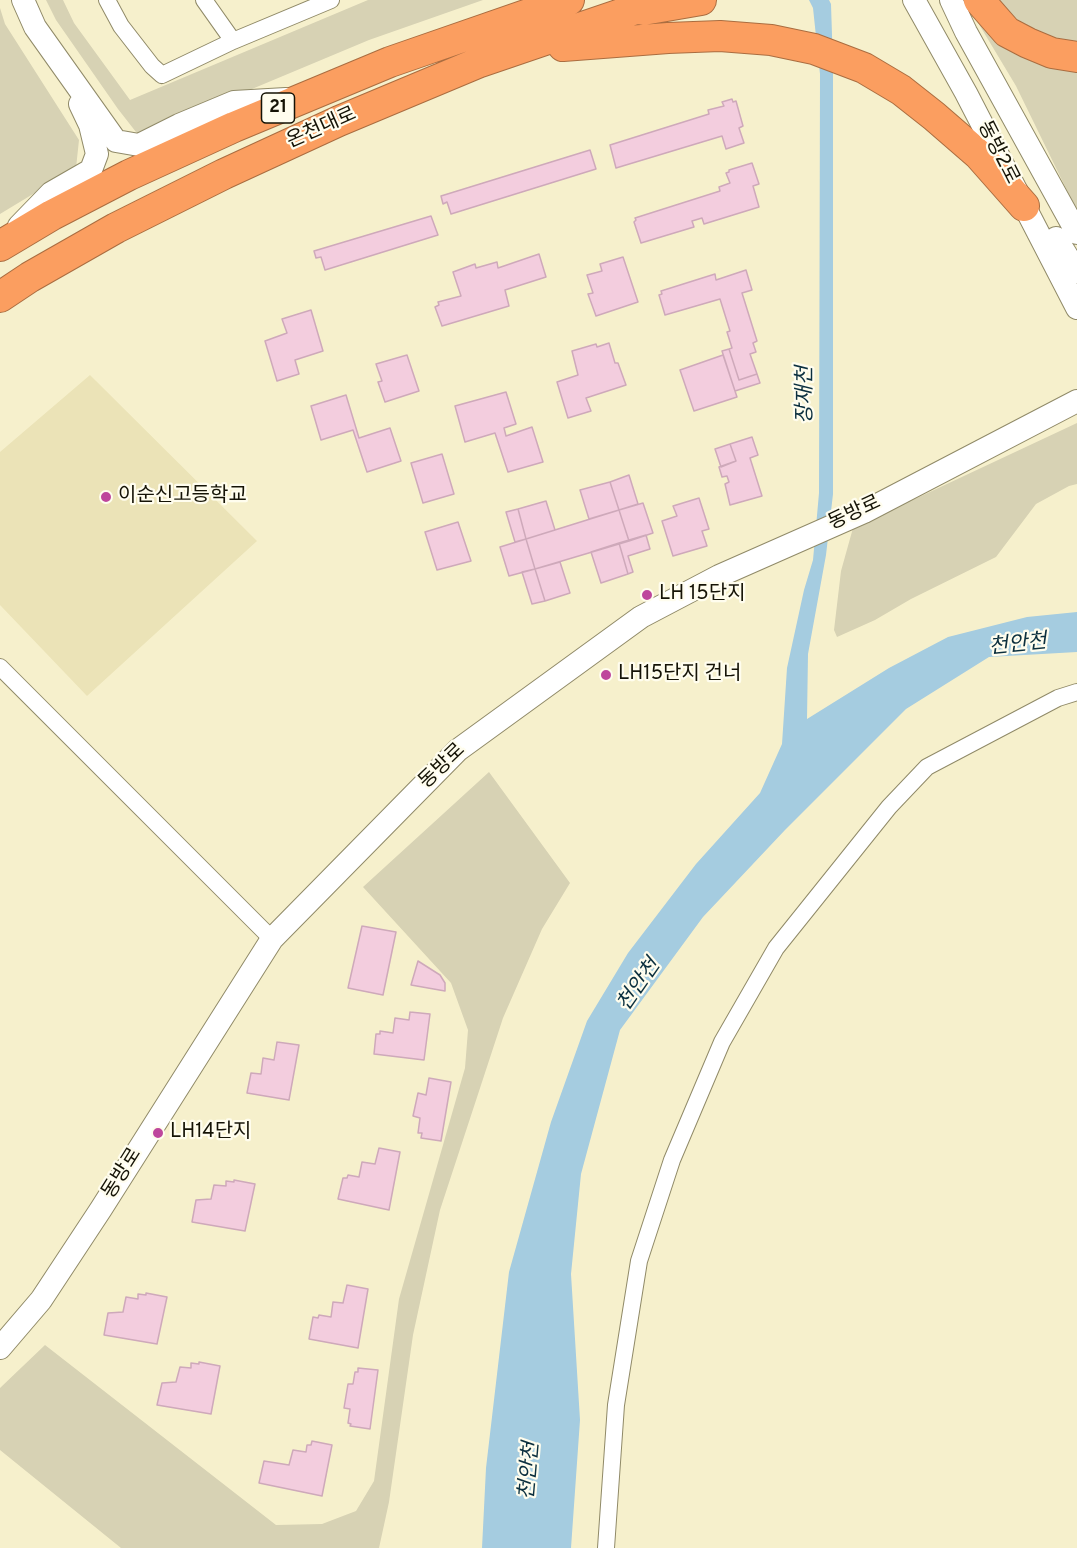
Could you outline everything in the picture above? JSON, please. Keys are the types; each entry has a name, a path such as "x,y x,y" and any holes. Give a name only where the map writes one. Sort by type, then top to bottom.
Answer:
{"highway":[{"path":"516,17 545,0"},
{"name":"온천대로","path":"0,246 52,215 129,175 302,98 390,62 569,0"},
{"name":"온천대로","path":"0,297 30,277 116,228 224,174 339,121 480,62 662,0"},
{"path":"622,14 700,0"},
{"path":"979,0 1007,32 1052,53 1077,57"},
{"path":"517,50 720,36 771,40 814,49 864,68 902,90 979,155 1024,206"},
{"path":"0,314 58,274 116,228"}],"street":[{"path":"23,0 35,27 116,141 138,145 234,102 302,98"},
{"path":"107,0 121,26 152,66 162,75 305,5 331,0"},
{"path":"204,0 233,41"},
{"name":"동방2로","path":"914,0 1077,308"},
{"name":"동방2로","path":"951,0 966,32 1077,232"},
{"path":"0,246 51,193 91,170 97,154 90,125 66,73"},
{"path":"1008,175 1043,217 1077,272"},
{"name":"동방로","path":"0,1348 41,1300 272,939 458,750 641,617 719,576 864,512 1077,401"},
{"path":"0,667 272,939"},
{"path":"606,1548 616,1405 639,1261 672,1160 722,1042 776,948 889,807 927,767 1058,698 1077,692"}],"shaded area":[{"path":"46,0 63,0 74,23 130,100 368,0 483,0 369,40 142,135 136,132 118,109 56,20"},
{"path":"988,0 1077,0 1077,50 1031,36"},
{"path":"0,8 5,24 79,140 76,168 0,214"},
{"path":"971,11 1077,65 1077,211 1016,86"},
{"name":"이순신고등학교","path":"90,375 257,541 87,696 0,605 0,452"},
{"path":"1077,423 1077,484 1036,504 996,557 911,599 875,620 837,637 834,630 841,571 853,528"},
{"path":"489,772 570,883 542,929 503,1018 440,1210 413,1335 389,1502 379,1548 121,1548 0,1450 0,1388 45,1345 276,1525 322,1524 356,1511 374,1481 399,1299 465,1068 468,1030 451,983 363,887"}],"water":[{"name":"천안천","path":"809,0 829,0 831,4 833,494 826,555 808,654 807,719 889,668 948,637 1027,617 1077,612 1077,652 989,657 906,709 785,830 703,917 620,1030 581,1174 571,1274 580,1420 571,1548 482,1548 486,1468 509,1272 551,1122 587,1021 628,953 696,864 760,793 782,744 787,668 813,560 819,493 820,74 813,8"}],"building":[{"path":"732,99 733,102 736,101 743,126 739,128 744,143 726,149 722,136 616,168 610,145 709,114 708,110 724,106 722,102"},
{"path":"590,150 596,169 451,214 447,202 443,204 441,196"},
{"path":"752,163 759,184 753,186 759,207 704,224 702,218 692,221 694,227 641,243 634,222 635,218 720,191 719,187 730,183 726,173 729,170"},
{"path":"431,216 438,235 325,270 321,257 316,258 314,251"},
{"path":"539,254 546,277 505,290 509,306 442,326 435,307 439,305 438,302 461,296 453,272 475,264 476,268 497,262 498,268"},
{"path":"623,257 638,302 596,316 588,294 593,293 587,275 602,271 600,264"},
{"path":"746,270 752,290 742,293 757,341 753,343 756,352 750,354 757,374 739,380 729,349 732,348 727,332 730,331 720,299 665,315 659,295 662,294 661,291 715,274 716,280"},
{"path":"311,310 323,351 295,360 299,374 277,381 265,341 287,333 282,319"},
{"path":"609,343 615,363 618,363 626,385 586,398 591,411 568,418 557,382 578,375 572,351"},
{"path":"729,349 739,380 757,374 760,383 735,391 722,351"},
{"path":"407,355 419,391 385,402 378,382 382,381 376,364"},
{"path":"723,355 737,397 694,411 680,370"},
{"path":"506,392 516,424 504,428 506,436 532,427 543,462 508,472 495,433 465,442 455,406"},
{"path":"346,395 359,438 390,428 401,461 367,472 353,430 321,440 311,406"},
{"path":"752,437 758,455 750,458 762,496 730,505 725,484 729,482 727,476 722,477 719,467 736,461 730,444"},
{"path":"730,444 736,461 721,467 715,449"},
{"path":"442,454 454,494 423,503 411,463"},
{"path":"629,475 638,504 619,510 610,482"},
{"path":"610,482 619,510 589,519 580,490"},
{"path":"699,498 709,529 702,531 707,546 673,556 662,521 677,516 673,506"},
{"path":"546,501 555,530 526,539 518,509"},
{"path":"643,503 653,533 629,541 619,510"},
{"path":"518,509 526,539 515,542 506,512"},
{"path":"619,510 629,541 535,569 526,539"},
{"path":"458,522 471,561 437,570 425,532"},
{"path":"646,535 650,549 628,556 633,572 628,574 619,543"},
{"path":"526,539 535,569 509,576 500,547"},
{"path":"619,543 628,574 601,583 591,552"},
{"path":"560,562 570,593 545,601 535,569"},
{"path":"535,569 545,601 532,604 522,572"},
{"path":"362,926 396,932 383,995 348,988"},
{"path":"418,961 440,975 445,983 445,991 411,985"},
{"path":"410,1012 430,1014 424,1060 374,1054 376,1034 380,1034 380,1031 393,1033 395,1018 409,1020"},
{"path":"277,1042 299,1045 289,1100 247,1093 251,1073 261,1074 263,1058 274,1060"},
{"path":"429,1078 451,1082 441,1141 421,1138 422,1133 418,1133 420,1118 413,1116 418,1093 426,1095"},
{"path":"379,1148 400,1152 389,1210 338,1199 343,1178 347,1178 348,1175 359,1177 362,1162 375,1164"},
{"path":"234,1180 255,1184 245,1231 192,1222 196,1200 211,1199 214,1185 226,1186 226,1181 234,1182"},
{"path":"347,1285 368,1289 358,1348 309,1339 313,1317 318,1318 319,1315 331,1317 333,1302 343,1303"},
{"path":"146,1293 167,1297 157,1344 104,1335 108,1313 123,1312 126,1297 138,1299 138,1294 146,1295"},
{"path":"199,1362 220,1366 211,1414 157,1405 162,1383 176,1382 180,1367 191,1368 191,1363 199,1364"},
{"path":"358,1368 378,1370 370,1429 350,1426 351,1424 348,1423 350,1409 344,1408 348,1384 353,1384"},
{"path":"312,1441 332,1445 322,1496 259,1483 264,1461 289,1465 293,1450 306,1452 307,1445 311,1445"}],"place":[{"name":"이순신고등학교","path":"106,497"},
{"name":"LH 15단지","path":"647,595"},
{"name":"LH15단지 건너","path":"606,675"},
{"name":"LH14단지","path":"158,1133"}],"water label":[{"name":"장재천","path":"807,395"}]}
